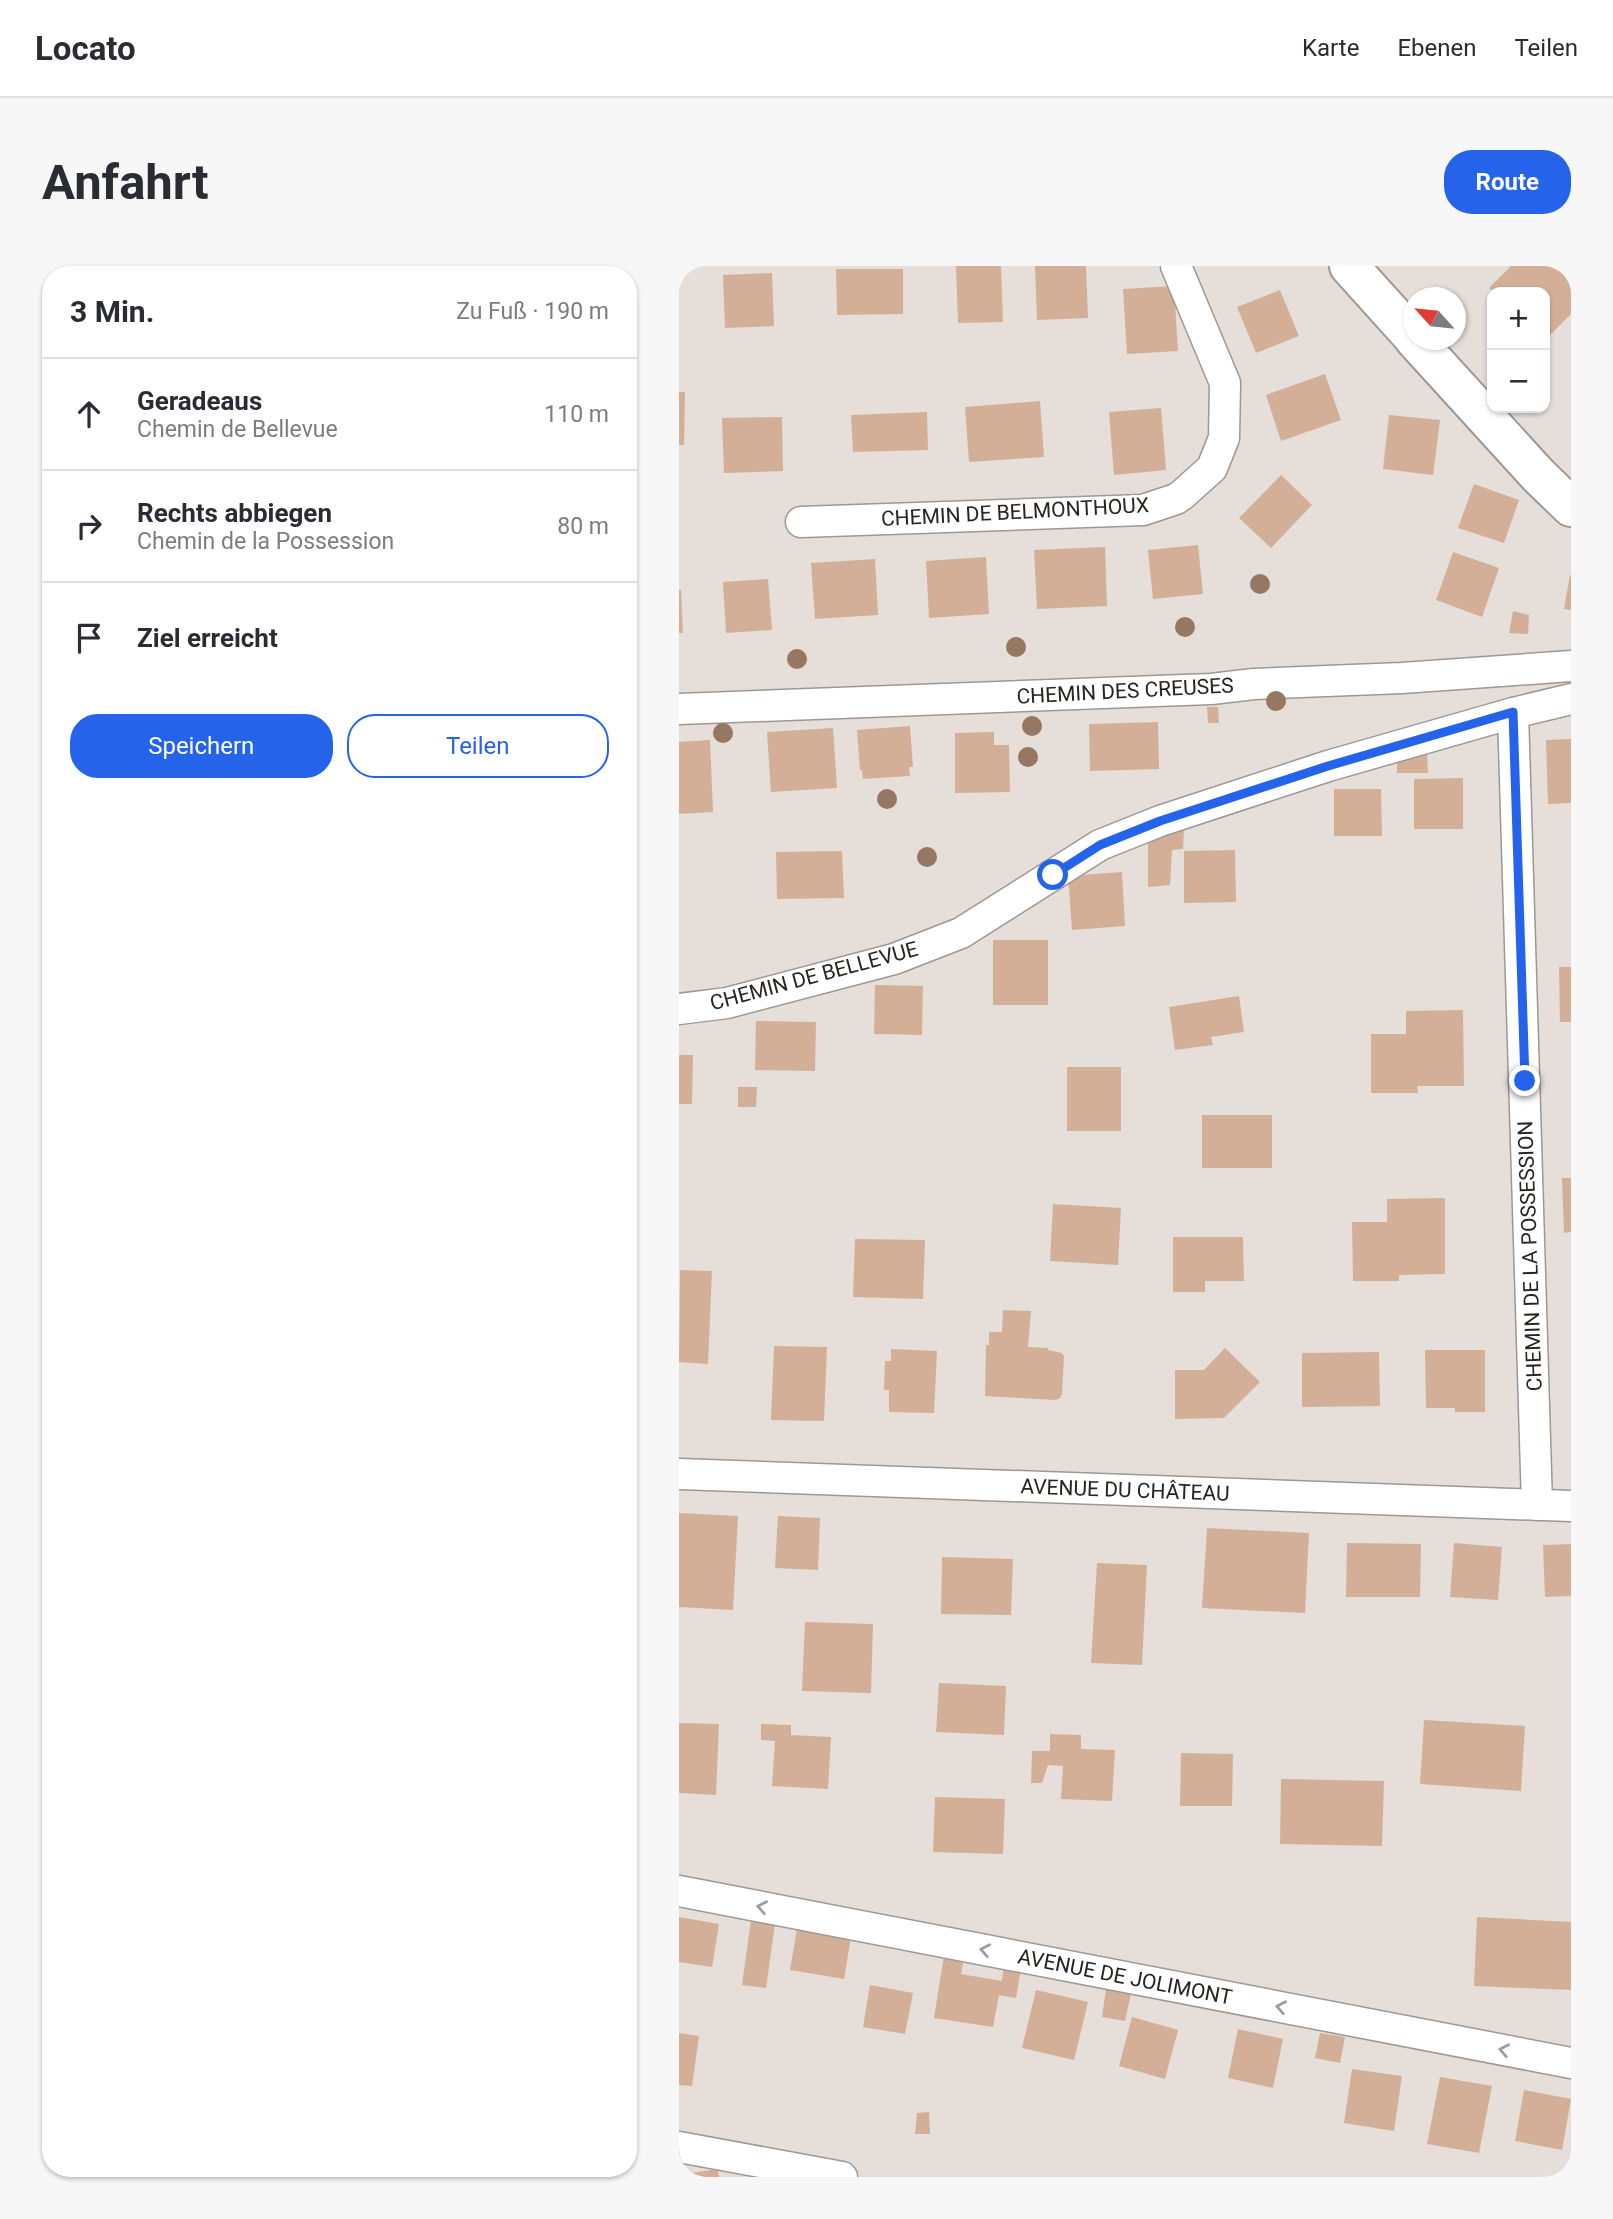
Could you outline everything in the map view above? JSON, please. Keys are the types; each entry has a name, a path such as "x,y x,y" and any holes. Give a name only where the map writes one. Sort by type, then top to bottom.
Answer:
{"street":[{"name":"CHEMIN DE BELMONTHOUX","path":"801,522 1143,510 1182,495 1212,468 1224,438 1224,383 1176,266"},
{"path":"1349,266 1403,326"},
{"path":"1425,350 1538,475 1571,507"},
{"name":"CHEMIN DES CREUSES","path":"679,709 1211,689 1254,684 1402,678 1571,666"},
{"name":"CHEMIN DE BELLEVUE","path":"679,1009 727,1003 894,959 961,933 1100,845 1160,821 1328,766 1513,712 1571,699"},
{"name":"CHEMIN DE LA POSSESSION","path":"1513,712 1537,1505"},
{"name":"AVENUE DU CHÂTEAU","path":"679,1475 1571,1506"},
{"name":"AVENUE DE JOLIMONT","path":"679,1891 1571,2063"},
{"path":"679,2147 842,2177"}],"building":[{"path":"956,266 1001,266 1003,322 958,323"},
{"path":"1035,266 1086,266 1088,318 1037,320"},
{"path":"1511,266 1571,266 1571,314 1550,335 1550,287 1490,287"},
{"path":"836,269 903,269 903,314 837,315"},
{"path":"772,273 774,326 725,328 723,275"},
{"path":"1174,286 1178,351 1127,354 1123,289"},
{"path":"1280,290 1299,336 1256,353 1237,307"},
{"path":"1325,374 1341,420 1281,441 1266,395"},
{"path":"679,392 685,392 684,445 679,445"},
{"path":"1040,401 1044,457 969,462 965,407"},
{"path":"1161,408 1166,470 1114,475 1109,412"},
{"path":"927,412 928,450 853,452 851,415"},
{"path":"1389,415 1440,420 1433,475 1383,469"},
{"path":"782,417 783,471 724,473 722,418"},
{"path":"1281,475 1312,505 1271,548 1239,518"},
{"path":"1474,484 1519,500 1504,543 1458,528"},
{"path":"1198,545 1203,594 1153,599 1148,550"},
{"path":"1105,547 1107,606 1037,609 1034,550"},
{"path":"1453,552 1499,568 1482,617 1436,600"},
{"path":"986,557 989,614 929,618 926,561"},
{"path":"875,559 878,615 815,619 811,563"},
{"path":"1571,575 1571,610 1564,609"},
{"path":"768,579 772,630 726,633 723,582"},
{"path":"681,590 683,633 679,633"},
{"path":"1513,611 1529,615 1528,634 1509,633"},
{"path":"1207,707 1218,707 1219,723 1208,723"},
{"path":"1158,722 1159,769 1090,771 1089,724"},
{"path":"910,726 913,767 909,767 910,776 863,779 857,730"},
{"path":"833,728 837,788 771,792 767,732"},
{"path":"994,732 994,745 1009,745 1010,792 955,793 955,733"},
{"path":"1571,739 1571,803 1548,804 1546,740"},
{"path":"710,740 713,812 679,814 679,742"},
{"path":"1397,754 1427,754 1428,773 1397,773"},
{"path":"1463,778 1463,829 1414,829 1414,779"},
{"path":"1334,789 1381,789 1382,836 1334,836"},
{"path":"1156,830 1184,830 1183,849 1172,850 1170,885 1148,887 1148,835"},
{"path":"1235,850 1236,902 1184,903 1184,851"},
{"path":"842,851 844,898 777,899 776,852"},
{"path":"1122,872 1125,926 1072,930 1068,876"},
{"path":"993,940 1048,940 1048,1005 993,1005"},
{"path":"1559,967 1571,967 1571,1022 1560,1022"},
{"path":"875,985 923,986 922,1035 874,1034"},
{"path":"1239,996 1244,1032 1211,1037 1213,1045 1175,1050 1169,1007"},
{"path":"1463,1010 1464,1086 1417,1086 1418,1093 1371,1093 1371,1034 1406,1034 1406,1011"},
{"path":"756,1021 816,1022 815,1071 755,1070"},
{"path":"679,1055 693,1055 692,1104 679,1104"},
{"path":"1067,1067 1121,1067 1121,1131 1067,1131"},
{"path":"738,1087 757,1087 756,1107 738,1107"},
{"path":"1202,1115 1272,1115 1272,1168 1202,1168"},
{"path":"1562,1178 1571,1178 1571,1232 1564,1233"},
{"path":"1445,1198 1445,1274 1399,1275 1399,1281 1353,1281 1352,1222 1387,1222 1387,1199"},
{"path":"1053,1204 1121,1208 1118,1265 1050,1261"},
{"path":"1173,1237 1243,1237 1244,1281 1205,1281 1205,1292 1173,1292"},
{"path":"855,1239 925,1240 923,1299 853,1297"},
{"path":"680,1270 712,1271 708,1364 679,1362"},
{"path":"1003,1310 1031,1311 1028,1347 1048,1348 1064,1356 1060,1398 1055,1400 985,1396 986,1345 989,1345 989,1332 1002,1332"},
{"path":"774,1346 827,1347 824,1421 771,1420"},
{"path":"1225,1348 1260,1382 1224,1418 1175,1419 1175,1370 1204,1370"},
{"path":"891,1349 937,1351 934,1413 889,1412 889,1390 884,1390 885,1361 891,1361"},
{"path":"1425,1350 1485,1350 1485,1412 1426,1408"},
{"path":"1379,1352 1380,1406 1302,1407 1302,1353"},
{"path":"679,1513 738,1516 733,1610 679,1607"},
{"path":"778,1516 820,1518 818,1570 775,1568"},
{"path":"1207,1528 1309,1533 1305,1613 1202,1608"},
{"path":"1347,1543 1421,1544 1420,1597 1346,1597"},
{"path":"1454,1543 1502,1547 1498,1600 1450,1597"},
{"path":"1571,1544 1571,1596 1545,1597 1543,1545"},
{"path":"942,1557 1013,1559 1011,1615 941,1614"},
{"path":"1097,1563 1147,1565 1142,1665 1091,1663"},
{"path":"805,1622 873,1624 871,1693 802,1691"},
{"path":"939,1683 1006,1686 1004,1735 936,1732"},
{"path":"1424,1720 1525,1726 1521,1791 1420,1784"},
{"path":"679,1723 719,1724 716,1795 679,1793"},
{"path":"761,1724 791,1725 791,1735 831,1737 828,1789 772,1786 775,1741 761,1740"},
{"path":"1050,1734 1081,1735 1081,1749 1115,1750 1112,1801 1061,1799 1063,1766 1048,1765 1042,1783 1031,1783 1032,1751 1050,1751"},
{"path":"1181,1753 1233,1754 1232,1806 1180,1806"},
{"path":"1281,1779 1384,1781 1382,1846 1280,1844"},
{"path":"935,1797 1005,1799 1003,1854 933,1852"},
{"path":"752,1913 776,1916 766,1988 742,1985"},
{"path":"679,1917 719,1924 712,1967 679,1962"},
{"path":"1477,1917 1571,1922 1571,1990 1474,1986"},
{"path":"798,1923 852,1931 844,1979 790,1970"},
{"path":"945,1949 965,1952 961,1974 1002,1981 1004,1965 1021,1968 1016,1998 999,1995 993,2027 934,2018"},
{"path":"870,1985 913,1993 905,2034 863,2027"},
{"path":"1106,1989 1131,1994 1125,2021 1102,2017"},
{"path":"1036,1990 1088,2002 1074,2060 1022,2048"},
{"path":"1132,2017 1178,2030 1165,2079 1119,2066"},
{"path":"1238,2029 1283,2039 1273,2088 1228,2078"},
{"path":"679,2033 699,2036 692,2086 679,2085"},
{"path":"1320,2033 1345,2037 1340,2063 1315,2058"},
{"path":"1352,2069 1402,2076 1394,2131 1344,2123"},
{"path":"1440,2077 1492,2086 1479,2153 1427,2144"},
{"path":"1524,2090 1571,2099 1562,2150 1515,2141"},
{"path":"929,2112 930,2134 915,2134 917,2113"},
{"path":"718,2169 719,2177 692,2177 691,2173"}],"route":[{"path":"1053,875 1100,845 1160,821 1328,766 1513,712 1525,1081"}]}
